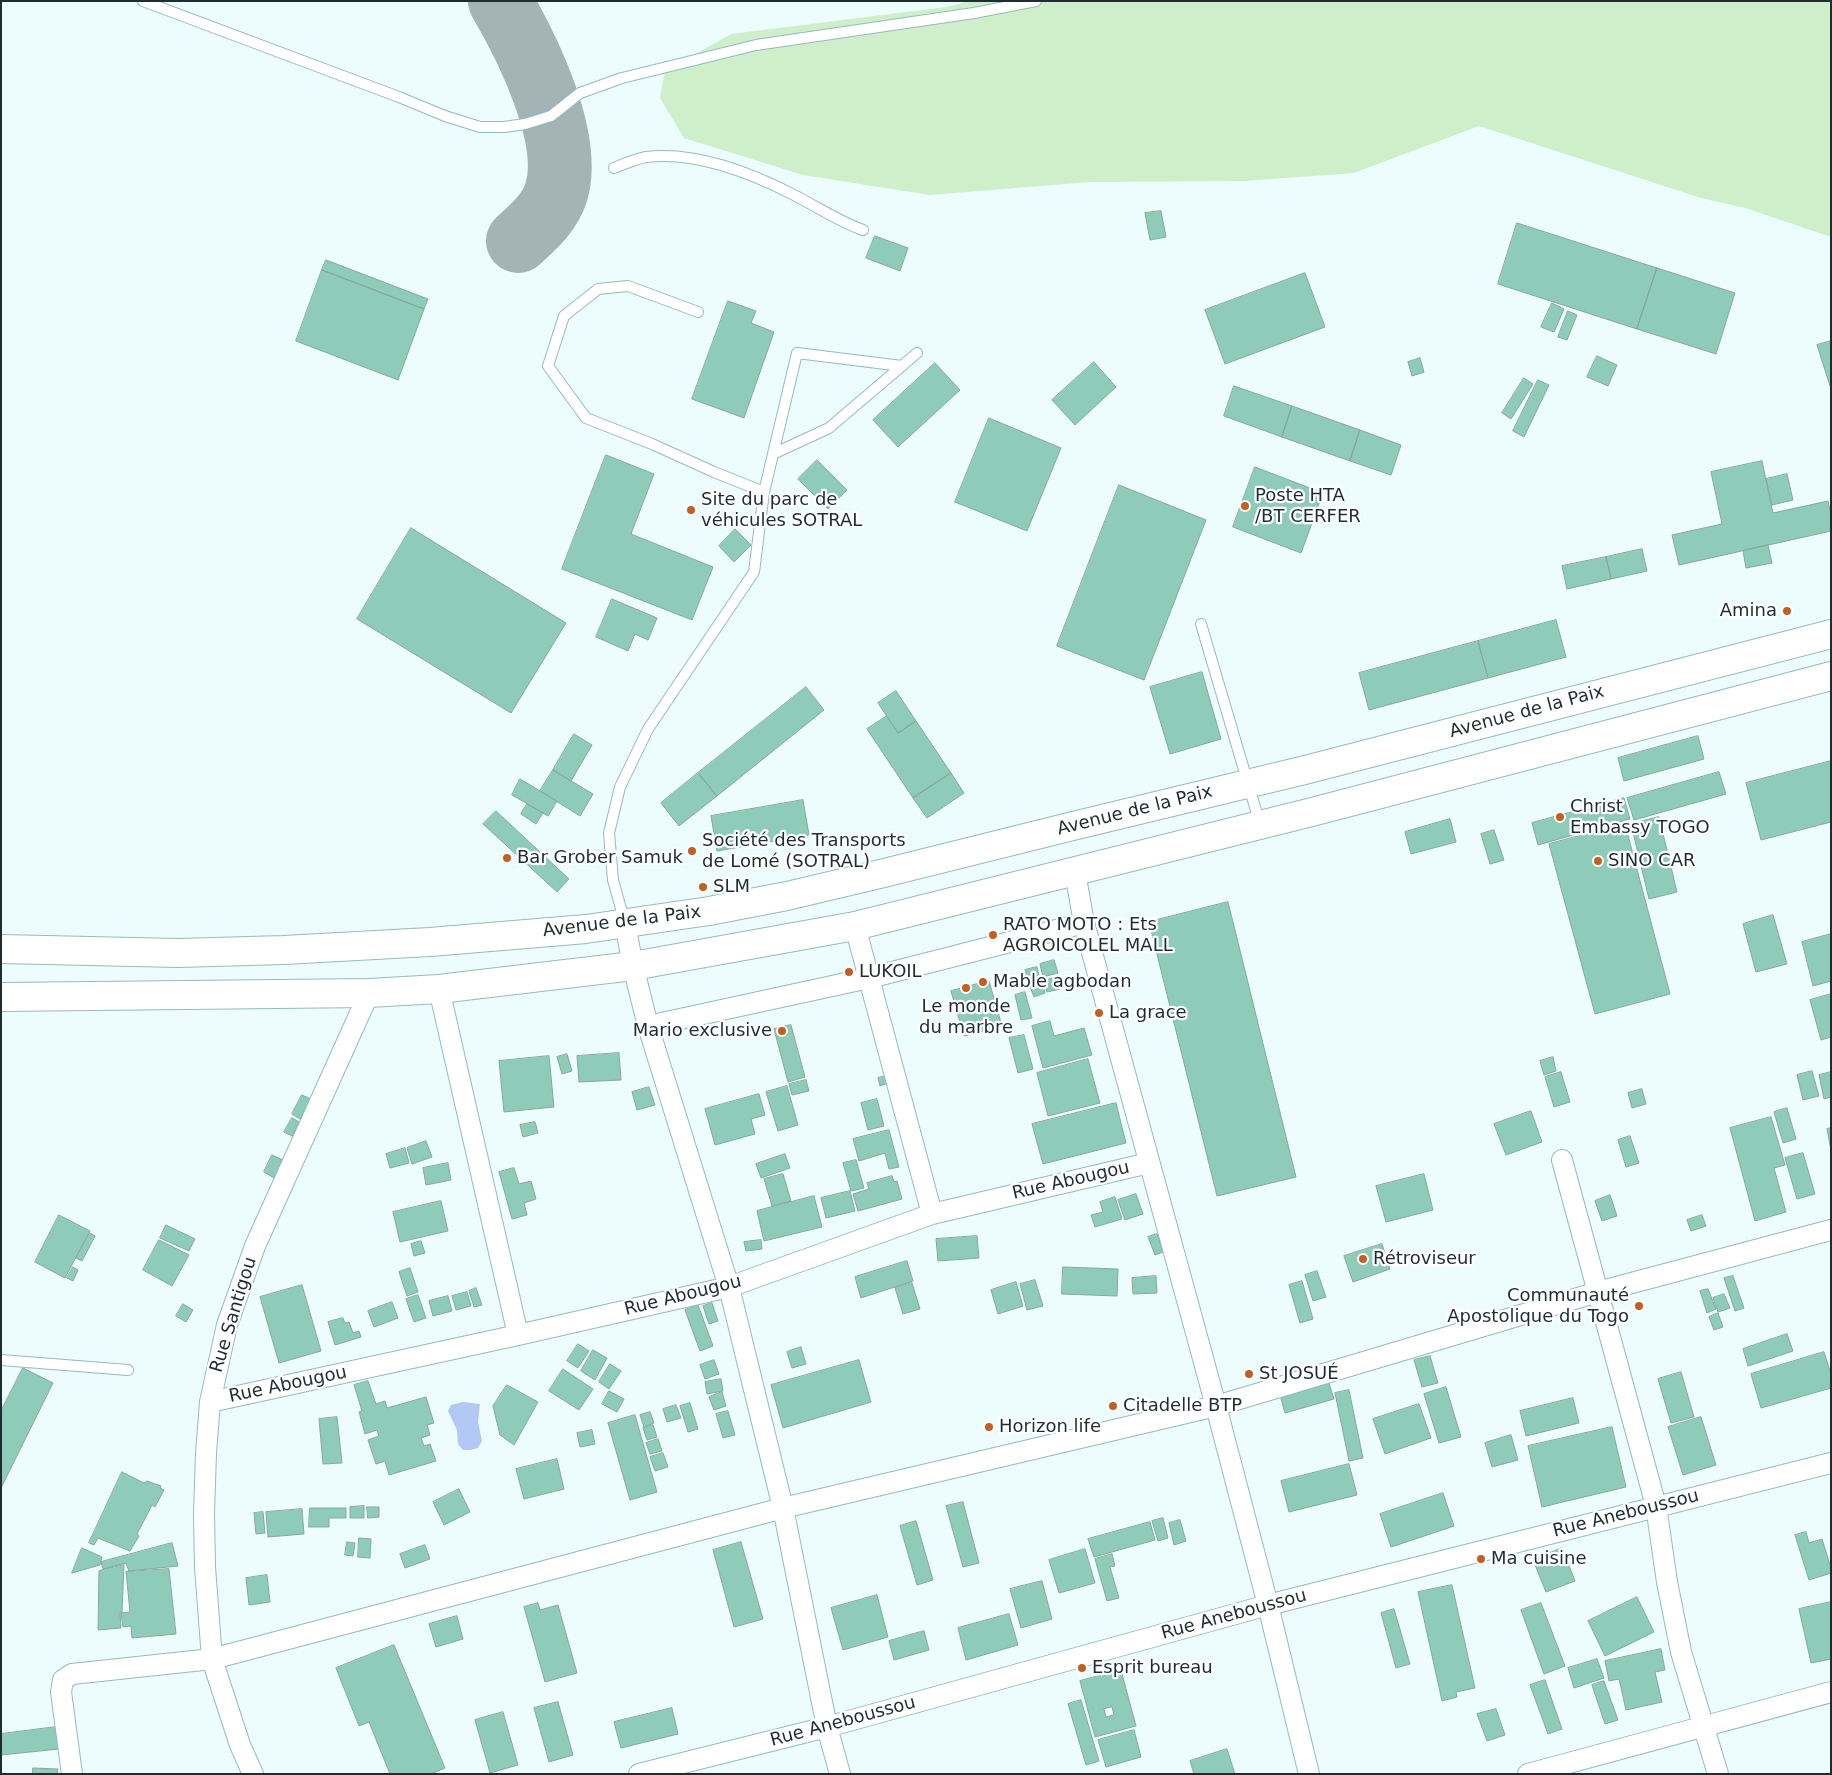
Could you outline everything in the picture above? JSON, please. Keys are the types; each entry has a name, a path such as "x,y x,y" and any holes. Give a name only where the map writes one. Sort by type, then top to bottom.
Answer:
{"main road":[{"name":"Avenue de la Paix","path":"1,949 178,953 284,950 430,942 586,929 709,912 787,896 1249,784 1831,634"},
{"path":"1,997 369,993 439,989 633,966 855,926 1261,825 1831,676"}],"street":[{"path":"1075,872 1084,923 1148,1163 1216,1406 1268,1605 1309,1774"},
{"path":"648,1026 869,978 1084,923"},
{"path":"625,924 648,1026 729,1286 783,1508 826,1727 840,1774"},
{"path":"855,926 932,1214"},
{"path":"439,989 518,1335"},
{"name":"Rue Santigou","path":"253,1774 240,1745 212,1659 205,1567 204,1514 210,1402 227,1325 255,1246 369,993"},
{"path":"1562,1160 1656,1506 1674,1620 1718,1774"},
{"name":"Rue Abougou","path":"210,1402 518,1335 729,1286 932,1214 1148,1163"},
{"path":"72,1774 61,1692 63,1680 72,1674 212,1659 783,1508 1216,1406 1598,1292 1831,1230"},
{"name":"Rue Aneboussou","path":"639,1774 826,1727 1268,1605 1656,1506 1831,1464"},
{"path":"1528,1774 1831,1692"}],"lane":[{"path":"143,1 445,116 480,127 526,124 551,116 580,93 622,78 756,45 974,13 1036,1"},
{"path":"614,168 646,157 677,156 704,161 732,169 770,184 848,225 863,230"},
{"path":"698,312 628,286 598,289 564,316 548,366 586,418 764,492"},
{"path":"773,454 829,428 917,353"},
{"path":"625,924 614,880 609,833 620,787 648,729 754,572 764,492 797,354 902,366"},
{"path":"1201,624 1261,825"},
{"path":"1,1360 128,1370"}],"green space":[{"path":"969,1 1831,1 1831,237 1745,208 1701,198 1479,126 1354,173 1245,181 1090,182 930,195 803,175 684,138 660,98 665,71 731,34 946,7"}],"water":[{"path":"463,1402 480,1404 478,1422 482,1441 478,1448 470,1450 463,1450 458,1444 457,1430 448,1411 451,1405"}],"building":[{"path":"1161,211 1166,237 1150,240 1145,213"},
{"path":"1517,223 1657,268 1637,329 1498,284"},
{"path":"875,236 908,248 900,271 866,258"},
{"path":"326,260 428,299 424,309 322,270"},
{"path":"1657,268 1735,293 1716,354 1637,329"},
{"path":"322,270 424,309 398,380 296,341"},
{"path":"1305,273 1325,327 1225,364 1205,310"},
{"path":"728,301 756,311 751,323 774,332 744,418 692,399"},
{"path":"1552,303 1564,309 1554,332 1541,327"},
{"path":"1568,311 1577,315 1567,340 1558,337"},
{"path":"1831,341 1831,389 1817,345"},
{"path":"1597,356 1617,365 1608,386 1587,377"},
{"path":"1420,358 1424,372 1412,376 1408,362"},
{"path":"1094,362 1116,387 1075,425 1052,400"},
{"path":"935,363 960,390 898,447 873,420"},
{"path":"1524,378 1533,384 1511,419 1502,413"},
{"path":"1538,380 1549,385 1524,437 1513,431"},
{"path":"1234,386 1292,406 1282,437 1224,416"},
{"path":"1292,406 1360,430 1350,461 1282,437"},
{"path":"989,418 1061,448 1027,531 955,502"},
{"path":"1360,430 1401,445 1391,475 1350,461"},
{"path":"606,455 654,474 631,534 713,567 692,620 562,569"},
{"path":"817,460 847,490 828,509 798,479"},
{"path":"1762,461 1773,513 1828,501 1831,515 1831,531 1679,565 1672,535 1722,524 1711,472"},
{"path":"1255,467 1323,493 1301,553 1233,527"},
{"path":"1787,474 1793,500 1772,505 1766,479"},
{"path":"1119,485 1206,520 1144,680 1057,646"},
{"path":"411,528 566,623 511,713 357,619"},
{"path":"735,529 751,545 734,562 719,546"},
{"path":"1768,545 1772,563 1746,568 1743,551"},
{"path":"1642,549 1647,571 1611,579 1606,557"},
{"path":"1606,557 1611,579 1567,589 1562,566"},
{"path":"612,599 657,618 648,640 635,634 628,651 596,637"},
{"path":"1556,620 1566,657 1488,678 1478,641"},
{"path":"1478,641 1488,678 1369,710 1359,673"},
{"path":"1202,672 1221,739 1170,754 1150,687"},
{"path":"806,687 824,710 717,796 698,773"},
{"path":"896,691 916,721 898,733 878,703"},
{"path":"887,716 898,733 916,721 951,773 913,798 867,729"},
{"path":"574,734 592,745 571,781 553,770"},
{"path":"1698,736 1704,759 1624,781 1618,758"},
{"path":"1831,761 1831,822 1761,840 1746,783"},
{"path":"553,770 593,794 580,816 540,791"},
{"path":"1719,772 1726,794 1634,820 1627,798"},
{"path":"698,773 717,796 679,826 661,803"},
{"path":"951,773 964,793 927,818 913,798"},
{"path":"520,779 557,801 548,816 512,795"},
{"path":"1624,798 1630,819 1538,845 1532,823"},
{"path":"803,800 809,835 717,851 711,816"},
{"path":"527,804 543,813 536,824 521,814"},
{"path":"496,811 569,879 557,892 483,824"},
{"path":"1659,817 1677,892 1649,899 1631,824"},
{"path":"1450,819 1456,842 1411,854 1405,832"},
{"path":"1625,824 1670,994 1595,1014 1549,844"},
{"path":"1494,830 1504,860 1490,864 1481,834"},
{"path":"1228,902 1296,1177 1217,1196 1149,922"},
{"path":"1773,915 1787,964 1756,972 1743,924"},
{"path":"1831,934 1831,981 1813,986 1802,942"},
{"path":"1054,960 1058,973 1043,977 1040,964"},
{"path":"1037,967 1040,980 1029,983 1025,970"},
{"path":"1057,977 1060,989 1047,992 1044,981"},
{"path":"989,981 1002,1026 964,1036 951,991"},
{"path":"1042,983 1045,993 1034,997 1030,987"},
{"path":"1025,992 1032,1018 1021,1020 1015,995"},
{"path":"1831,994 1831,1037 1821,1040 1810,1000"},
{"path":"1050,1021 1054,1036 1084,1028 1092,1055 1043,1068 1032,1026"},
{"path":"791,1025 805,1077 788,1082 774,1029"},
{"path":"1024,1035 1033,1069 1018,1073 1009,1038"},
{"path":"619,1053 621,1080 579,1082 577,1056"},
{"path":"567,1054 572,1071 562,1074 557,1057"},
{"path":"549,1056 554,1107 504,1112 499,1061"},
{"path":"1553,1057 1556,1071 1544,1075 1540,1061"},
{"path":"1088,1059 1100,1103 1048,1116 1037,1073"},
{"path":"1812,1071 1819,1096 1803,1100 1797,1075"},
{"path":"1561,1072 1570,1102 1554,1107 1545,1077"},
{"path":"1831,1072 1831,1097 1824,1099 1819,1075"},
{"path":"885,1076 888,1083 880,1086 878,1078"},
{"path":"806,1080 809,1091 792,1095 789,1084"},
{"path":"787,1086 798,1125 778,1131 766,1092"},
{"path":"649,1087 655,1105 637,1110 632,1092"},
{"path":"1642,1089 1646,1104 1632,1108 1628,1093"},
{"path":"759,1094 765,1115 751,1119 755,1134 715,1145 705,1109"},
{"path":"302,1095 311,1099 300,1119 292,1114"},
{"path":"877,1099 884,1126 868,1130 861,1103"},
{"path":"1116,1103 1126,1143 1043,1164 1032,1124"},
{"path":"1787,1108 1796,1139 1783,1143 1774,1112"},
{"path":"1531,1111 1542,1142 1506,1155 1494,1124"},
{"path":"1771,1117 1785,1165 1774,1168 1786,1212 1755,1221 1730,1128"},
{"path":"292,1118 299,1122 292,1136 284,1132"},
{"path":"535,1122 538,1133 523,1137 520,1125"},
{"path":"1831,1128 1831,1150 1827,1129"},
{"path":"889,1130 899,1167 889,1169 885,1153 859,1161 853,1139"},
{"path":"1630,1136 1639,1163 1626,1167 1618,1140"},
{"path":"426,1141 432,1157 412,1164 407,1148"},
{"path":"405,1148 409,1163 390,1168 386,1154"},
{"path":"1803,1153 1815,1194 1797,1199 1785,1158"},
{"path":"785,1154 790,1168 761,1178 756,1164"},
{"path":"272,1155 283,1160 274,1178 264,1172"},
{"path":"856,1160 864,1188 851,1191 843,1163"},
{"path":"448,1163 451,1180 426,1185 423,1168"},
{"path":"514,1168 519,1184 531,1181 536,1199 524,1203 527,1215 512,1219 499,1172"},
{"path":"783,1174 791,1201 772,1206 764,1179"},
{"path":"1424,1174 1433,1210 1386,1222 1376,1186"},
{"path":"892,1176 894,1182 897,1181 902,1199 858,1211 853,1194 869,1189 867,1183"},
{"path":"850,1191 855,1211 826,1218 821,1198"},
{"path":"1136,1194 1143,1214 1125,1220 1118,1200"},
{"path":"1610,1195 1617,1216 1602,1221 1595,1201"},
{"path":"814,1196 822,1227 764,1241 757,1211"},
{"path":"1115,1197 1122,1219 1095,1227 1091,1215 1103,1212 1100,1202"},
{"path":"441,1201 448,1231 400,1242 393,1212"},
{"path":"59,1215 90,1231 65,1278 35,1262"},
{"path":"1702,1215 1706,1226 1691,1231 1687,1220"},
{"path":"166,1225 195,1239 189,1251 160,1238"},
{"path":"90,1233 95,1236 82,1261 76,1258"},
{"path":"1157,1234 1163,1252 1155,1255 1148,1237"},
{"path":"977,1236 979,1258 938,1261 936,1239"},
{"path":"159,1240 189,1255 172,1286 143,1270"},
{"path":"761,1240 762,1249 746,1251 744,1242"},
{"path":"421,1241 425,1253 414,1256 411,1244"},
{"path":"1382,1244 1390,1269 1353,1282 1344,1256"},
{"path":"907,1261 913,1281 861,1298 855,1277"},
{"path":"73,1267 78,1270 73,1281 67,1278"},
{"path":"1063,1267 1118,1269 1117,1296 1062,1294"},
{"path":"410,1268 418,1292 407,1296 399,1272"},
{"path":"1317,1271 1326,1297 1313,1301 1305,1275"},
{"path":"1156,1276 1157,1293 1133,1294 1132,1278"},
{"path":"1733,1276 1744,1308 1735,1311 1724,1278"},
{"path":"1035,1280 1043,1306 1027,1310 1020,1284"},
{"path":"1302,1281 1313,1319 1300,1323 1289,1285"},
{"path":"1016,1282 1023,1306 998,1314 991,1290"},
{"path":"912,1283 920,1309 903,1314 895,1288"},
{"path":"302,1285 321,1351 279,1363 260,1297"},
{"path":"476,1288 482,1305 474,1307 469,1291"},
{"path":"1708,1289 1716,1309 1707,1313 1700,1291"},
{"path":"467,1292 471,1306 456,1310 452,1296"},
{"path":"1724,1294 1730,1308 1718,1312 1713,1298"},
{"path":"418,1295 426,1318 414,1322 406,1299"},
{"path":"448,1296 452,1311 433,1316 429,1301"},
{"path":"392,1302 398,1318 374,1327 368,1311"},
{"path":"712,1303 718,1321 709,1324 703,1306"},
{"path":"183,1304 193,1310 186,1322 176,1316"},
{"path":"698,1305 713,1346 700,1351 685,1310"},
{"path":"1718,1313 1723,1327 1714,1330 1709,1317"},
{"path":"343,1318 345,1323 349,1322 353,1333 359,1331 361,1337 335,1345 328,1322"},
{"path":"1787,1334 1793,1351 1748,1366 1743,1349"},
{"path":"578,1344 589,1351 578,1368 567,1361"},
{"path":"801,1347 806,1364 792,1368 787,1352"},
{"path":"593,1350 607,1358 595,1380 581,1371"},
{"path":"1824,1352 1831,1374 1831,1388 1761,1408 1751,1374"},
{"path":"1430,1356 1438,1383 1422,1387 1414,1360"},
{"path":"714,1360 719,1374 705,1379 700,1365"},
{"path":"859,1360 871,1402 783,1428 771,1385"},
{"path":"610,1364 621,1371 609,1389 599,1382"},
{"path":"23,1368 53,1383 1,1488 1,1411"},
{"path":"563,1369 593,1389 579,1410 549,1391"},
{"path":"1681,1372 1694,1417 1671,1423 1658,1379"},
{"path":"721,1379 723,1391 707,1394 705,1382"},
{"path":"1328,1380 1334,1399 1285,1413 1280,1395"},
{"path":"368,1381 376,1404 385,1401 387,1408 426,1397 434,1423 427,1425 430,1435 421,1438 424,1446 430,1444 436,1461 389,1475 385,1461 376,1464 368,1440 379,1436 377,1430 365,1434 359,1412 362,1411 354,1385"},
{"path":"507,1385 538,1402 514,1445 500,1435 493,1406"},
{"path":"1446,1387 1461,1437 1439,1443 1424,1394"},
{"path":"1349,1390 1363,1458 1349,1461 1335,1393"},
{"path":"609,1391 624,1399 617,1412 602,1404"},
{"path":"722,1392 726,1406 714,1410 709,1397"},
{"path":"1573,1398 1579,1423 1526,1436 1520,1411"},
{"path":"690,1403 698,1429 688,1432 680,1406"},
{"path":"1419,1404 1431,1438 1385,1454 1373,1419"},
{"path":"676,1405 681,1418 667,1422 663,1409"},
{"path":"728,1411 735,1435 723,1438 716,1414"},
{"path":"650,1412 654,1423 644,1427 640,1415"},
{"path":"635,1415 657,1492 630,1500 608,1423"},
{"path":"337,1417 342,1463 323,1464 319,1419"},
{"path":"1701,1417 1716,1465 1683,1475 1668,1427"},
{"path":"653,1425 657,1437 647,1440 643,1428"},
{"path":"1612,1427 1626,1487 1542,1507 1528,1446"},
{"path":"592,1430 595,1444 580,1447 577,1433"},
{"path":"1511,1435 1518,1460 1492,1467 1485,1443"},
{"path":"658,1439 662,1451 650,1454 646,1443"},
{"path":"663,1453 668,1467 655,1471 650,1457"},
{"path":"557,1459 564,1489 524,1499 516,1469"},
{"path":"1349,1464 1357,1495 1289,1512 1281,1481"},
{"path":"122,1472 144,1483 147,1481 161,1486 160,1488 164,1490 155,1507 152,1505 137,1534 139,1536 130,1551 98,1538 94,1545 89,1543"},
{"path":"459,1489 470,1512 444,1525 433,1502"},
{"path":"1443,1493 1454,1526 1391,1547 1380,1514"},
{"path":"963,1502 979,1563 963,1567 946,1506"},
{"path":"364,1506 364,1518 350,1518 350,1507"},
{"path":"367,1507 379,1507 379,1517 368,1518"},
{"path":"310,1508 346,1508 346,1518 329,1518 329,1527 309,1527"},
{"path":"302,1509 304,1534 268,1537 266,1512"},
{"path":"263,1512 265,1533 256,1534 254,1513"},
{"path":"1163,1518 1168,1538 1158,1541 1152,1521"},
{"path":"1180,1520 1186,1541 1174,1545 1169,1523"},
{"path":"916,1521 933,1580 917,1585 900,1526"},
{"path":"1150,1522 1155,1540 1094,1557 1088,1539"},
{"path":"1806,1532 1809,1543 1822,1539 1831,1568 1831,1573 1809,1580 1795,1535"},
{"path":"359,1538 371,1539 370,1558 358,1557"},
{"path":"347,1542 355,1543 353,1556 345,1555"},
{"path":"741,1542 763,1619 734,1627 713,1550"},
{"path":"172,1543 178,1566 129,1571 126,1563 103,1569 101,1562"},
{"path":"425,1545 430,1559 405,1568 400,1554"},
{"path":"82,1548 102,1557 100,1565 72,1573"},
{"path":"1562,1548 1575,1581 1546,1592 1533,1560"},
{"path":"1085,1549 1095,1583 1059,1593 1049,1560"},
{"path":"1112,1554 1115,1566 1110,1567 1119,1598 1107,1601 1095,1559"},
{"path":"124,1565 122,1613 120,1613 121,1628 98,1630 99,1571"},
{"path":"169,1569 176,1634 132,1638 131,1626 123,1627 121,1613 130,1612 126,1572"},
{"path":"267,1575 270,1602 249,1605 246,1578"},
{"path":"1042,1581 1052,1619 1021,1628 1010,1589"},
{"path":"1452,1585 1475,1688 1456,1692 1457,1697 1442,1701 1418,1592"},
{"path":"877,1595 888,1637 843,1650 831,1608"},
{"path":"1637,1597 1654,1632 1605,1656 1588,1621"},
{"path":"1831,1602 1831,1659 1811,1663 1799,1609"},
{"path":"538,1603 540,1610 558,1605 577,1673 545,1682 524,1607"},
{"path":"1541,1603 1565,1666 1544,1674 1521,1610"},
{"path":"1394,1609 1410,1664 1396,1668 1381,1613"},
{"path":"1009,1614 1018,1645 966,1660 958,1628"},
{"path":"457,1616 463,1639 436,1647 429,1624"},
{"path":"924,1631 929,1650 894,1660 889,1641"},
{"path":"394,1645 445,1768 431,1774 390,1774 369,1722 359,1726 336,1668"},
{"path":"1661,1649 1665,1670 1655,1672 1662,1702 1626,1710 1619,1679 1609,1681 1605,1661"},
{"path":"1597,1659 1604,1678 1574,1688 1568,1668"},
{"path":"1121,1670 1136,1726 1095,1737 1080,1681","holes":["1112,1707 1114,1715 1106,1717 1104,1709"]},
{"path":"1545,1680 1562,1729 1548,1734 1530,1685"},
{"path":"1604,1681 1618,1720 1605,1724 1592,1685"},
{"path":"1081,1700 1099,1761 1086,1765 1068,1704"},
{"path":"558,1702 573,1755 549,1762 534,1708"},
{"path":"672,1708 678,1734 621,1748 614,1722"},
{"path":"1496,1709 1505,1735 1487,1741 1477,1714"},
{"path":"503,1712 518,1765 490,1773 475,1720"},
{"path":"56,1727 59,1749 1,1755 1,1734"},
{"path":"1134,1730 1141,1757 1106,1767 1098,1740"},
{"path":"1227,1749 1235,1774 1194,1774 1190,1761"},
{"path":"33,1768 58,1769 57,1774 33,1774"}],"taxiway":[{"path":"500,1 535,68 545,95 553,121 560,171 553,201 540,220 518,241"}],"place":[{"name":"Poste HTA /BT CERFER","path":"1245,506"},
{"name":"Site du parc de véhicules SOTRAL","path":"691,510"},
{"name":"Amina","path":"1787,611"},
{"name":"Christ Embassy TOGO","path":"1560,817"},
{"name":"Société des Transports de Lomé (SOTRAL)","path":"692,851"},
{"name":"Bar Grober Samuk","path":"507,858"},
{"name":"SINO CAR","path":"1598,861"},
{"name":"SLM","path":"703,887"},
{"name":"RATO MOTO : Ets AGROICOLEL MALL","path":"993,935"},
{"name":"LUKOIL","path":"849,972"},
{"name":"Mable agbodan","path":"983,982"},
{"name":"Le monde du marbre","path":"966,988"},
{"name":"La grace","path":"1099,1013"},
{"name":"Mario exclusive","path":"782,1031"},
{"name":"Rétroviseur","path":"1363,1259"},
{"name":"Communauté Apostolique du Togo","path":"1639,1306"},
{"name":"St JOSUÉ","path":"1249,1374"},
{"name":"Citadelle BTP","path":"1113,1406"},
{"name":"Horizon life","path":"989,1427"},
{"name":"Ma cuisine","path":"1481,1559"},
{"name":"Esprit bureau","path":"1082,1668"}]}
